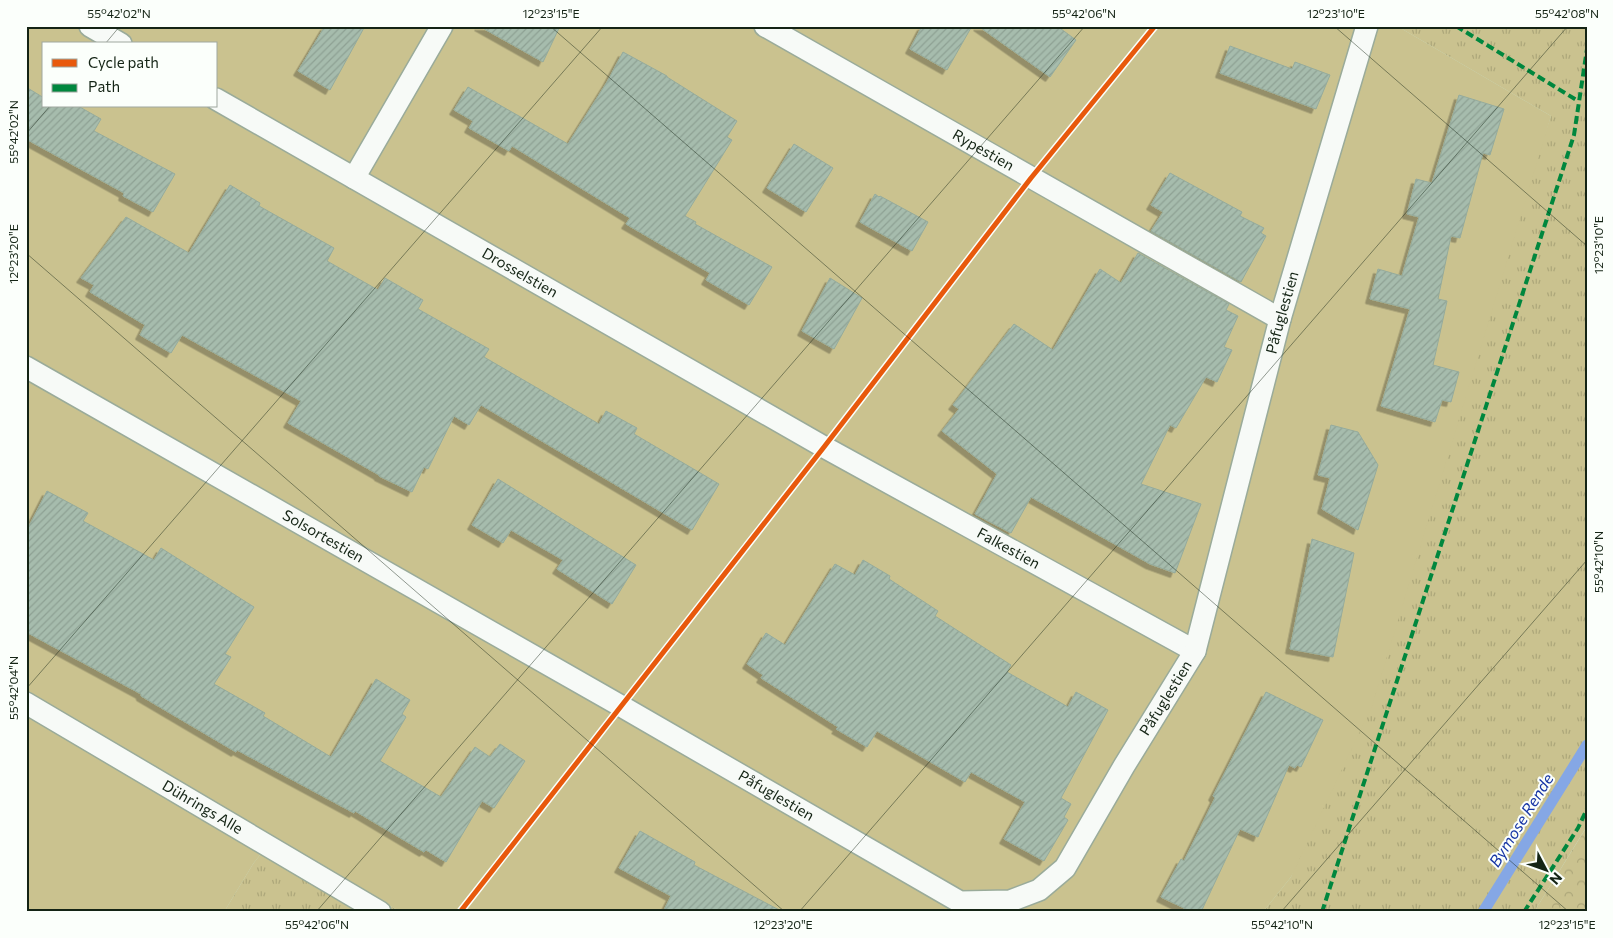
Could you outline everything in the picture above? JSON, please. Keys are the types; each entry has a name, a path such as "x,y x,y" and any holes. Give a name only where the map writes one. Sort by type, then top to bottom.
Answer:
{"lane":[{"path":"90,26 118,42"},
{"path":"354,178 442,26"},
{"name":"Rypestien","path":"765,26 1280,319"},
{"name":"Påfuglestien","path":"621,706 960,902 1010,901 1039,890 1065,868 1124,766 1195,651 1280,319 1367,26"},
{"name":"Drosselstien","path":"218,99 824,447"},
{"name":"Solsortestien","path":"26,367 621,706"},
{"name":"Falkestien","path":"824,447 1195,651"},
{"name":"Dührings Alle","path":"26,703 380,912"}],"green space":[{"path":"26,26 1397,26 1551,116 1372,706 1291,877 1263,912 401,912 273,838 253,864 224,912 26,912"},
{"path":"1397,26 1587,26 1587,826 1534,912 1263,912 1291,877 1551,116"},
{"path":"1587,826 1587,912 1534,912 1586,828"},
{"path":"273,838 401,912 224,912 253,864"}],"building":[{"path":"325,26 365,26 330,90 298,71"},
{"path":"479,26 560,26 543,62"},
{"path":"922,26 972,26 947,70 910,49"},
{"path":"978,26 1057,26 1076,40 1050,77"},
{"path":"1230,46 1292,69 1295,62 1330,75 1316,109 1220,73"},
{"path":"623,52 667,76 737,121 727,137 732,140 685,216 696,222 695,224 772,267 749,305 706,280 710,273 626,224 630,218 512,146 509,151 469,128 473,121 454,110 468,87 568,144 607,82"},
{"path":"26,87 42,97 42,108 82,108 101,119 94,131 175,174 153,212 123,196 124,193 26,139"},
{"path":"1459,95 1504,109 1490,155 1483,153 1460,238 1451,236 1438,299 1447,301 1433,365 1459,372 1451,402 1442,400 1435,422 1381,406 1410,309 1370,299 1378,269 1402,276 1419,217 1407,214 1416,179 1432,183"},
{"path":"794,144 833,168 806,212 767,188"},
{"path":"1170,173 1242,212 1240,216 1264,228 1261,233 1266,236 1241,282 1151,231 1163,212 1151,205"},
{"path":"230,185 260,203 259,206 334,248 327,261 378,290 385,278 423,300 418,309 489,349 484,357 599,424 606,411 637,428 634,434 719,484 692,530 481,405 469,425 454,416 428,469 424,467 412,492 379,476 288,423 301,401 182,335 171,353 140,335 145,325 90,292 94,285 81,278 126,217 189,253"},
{"path":"875,194 928,222 912,251 860,222"},
{"path":"1138,253 1229,304 1226,310 1238,316 1224,347 1232,350 1217,382 1206,377 1176,428 1170,425 1141,484 1201,504 1175,573 1150,564 1031,497 1011,533 975,514 997,474 942,431 959,409 953,405 1014,324 1053,350 1100,269 1121,283"},
{"path":"830,278 862,298 834,349 802,331"},
{"path":"1331,425 1358,432 1378,465 1358,530 1322,509 1330,478 1318,475"},
{"path":"498,479 636,565 612,604 557,569 563,560 511,530 503,543 472,525"},
{"path":"47,491 88,513 83,521 154,560 161,548 254,607 225,654 231,657 214,684 265,713 263,716 331,757 376,679 410,700 402,714 406,717 380,761 441,797 475,747 490,757 500,744 525,761 494,808 482,801 446,862 426,850 424,852 355,811 354,813 237,750 236,752 141,696 141,694 26,632 26,532"},
{"path":"1312,539 1354,553 1333,657 1290,649"},
{"path":"863,560 890,576 889,579 938,611 935,616 1011,665 1007,672 1068,707 1076,692 1108,710 1061,798 1071,804 1064,817 1068,820 1044,861 1004,839 1025,802 971,772 965,782 877,731 867,747 836,729 838,727 761,678 763,675 747,664 766,633 785,645 835,564 855,575"},
{"path":"1266,692 1323,720 1301,767 1297,765 1295,768 1289,765 1258,837 1240,829 1201,912 1192,912 1161,897 1181,859 1184,861 1215,798 1213,796"},
{"path":"640,831 695,862 694,865 783,912 663,912 671,896 619,868"}],"waterway":[{"name":"Bymose Rende","path":"1483,912 1587,745"}],"marked path":[{"path":"1456,26 1578,101"},
{"path":"1322,912 1574,135 1587,49"},
{"path":"1524,912 1578,828 1587,809"}],"cycle path":[{"path":"460,912 824,447 1031,178 1155,26"}]}
